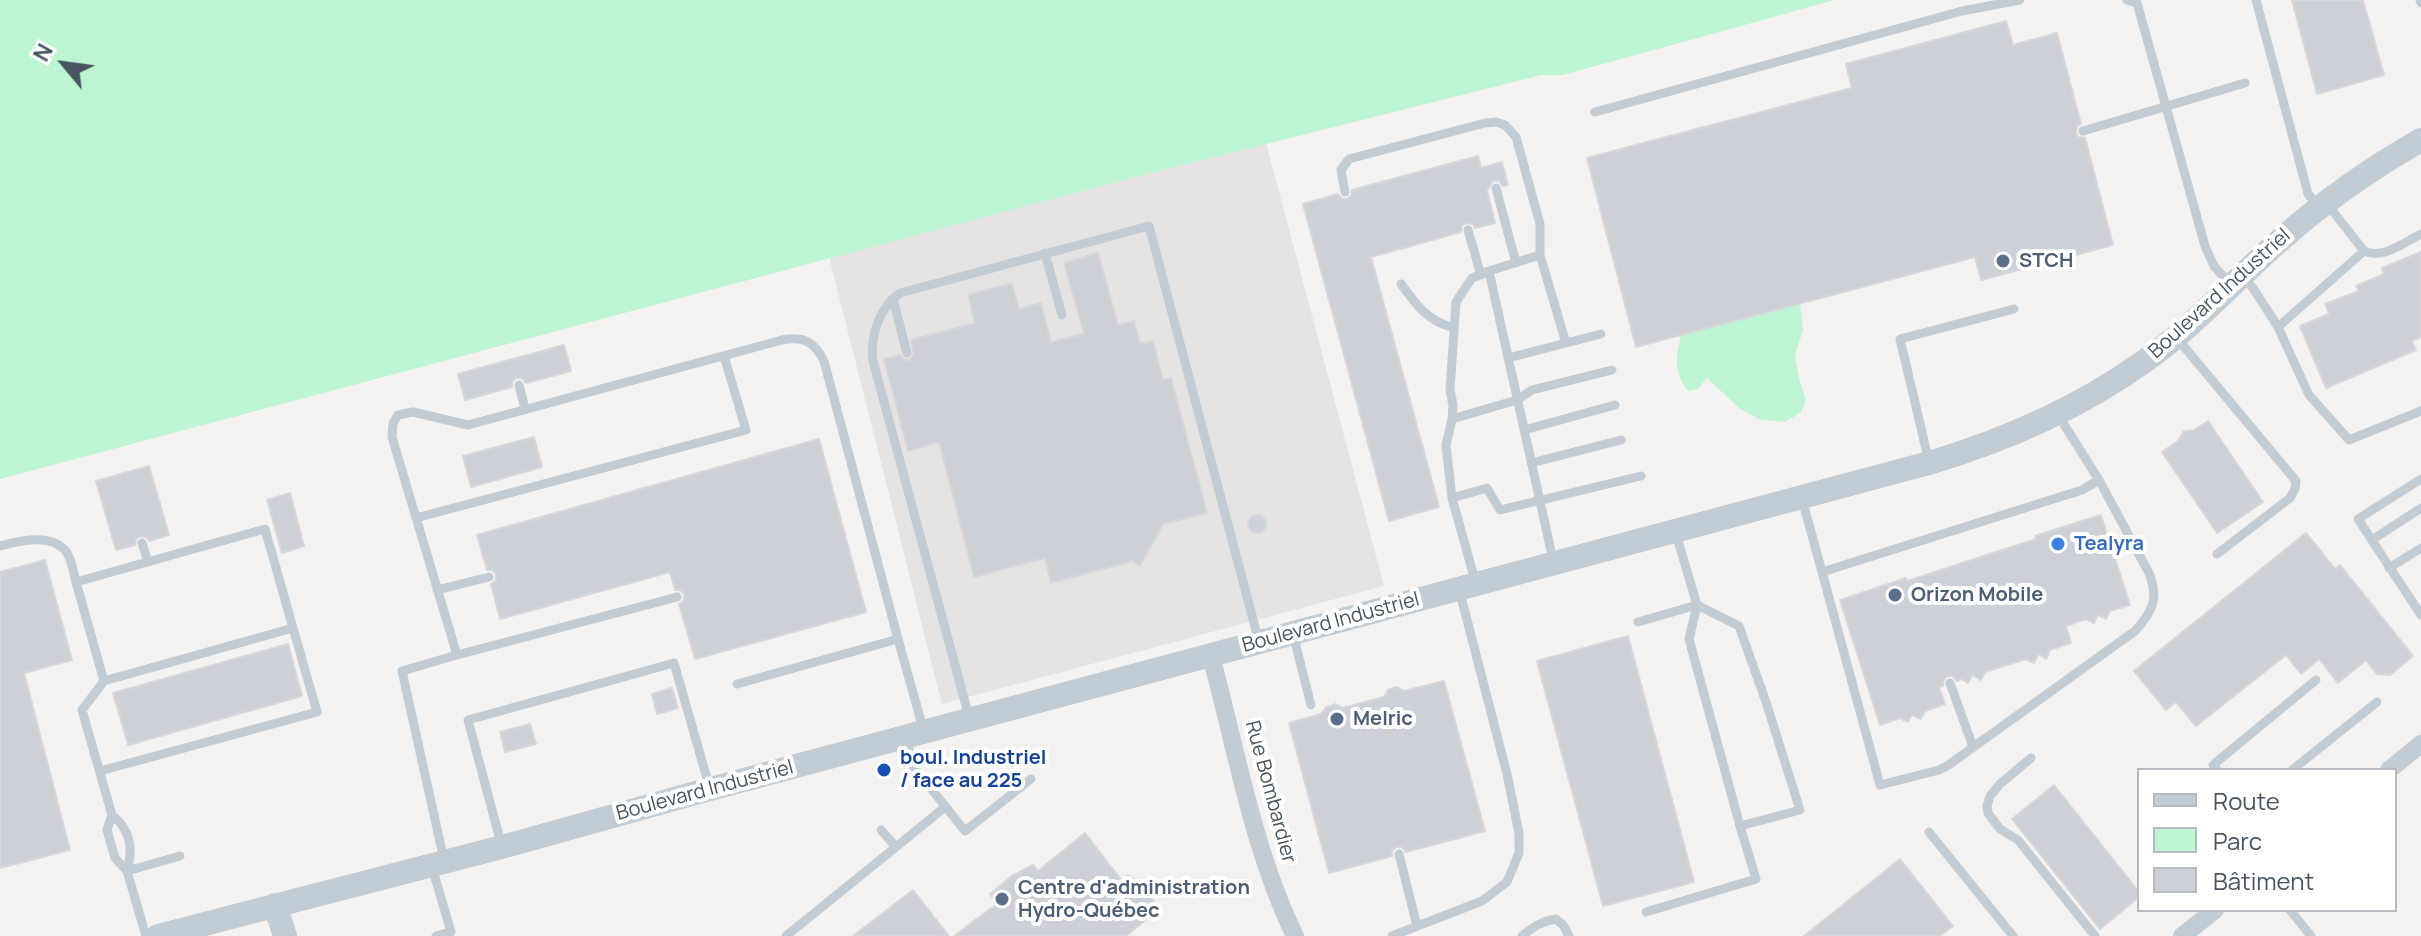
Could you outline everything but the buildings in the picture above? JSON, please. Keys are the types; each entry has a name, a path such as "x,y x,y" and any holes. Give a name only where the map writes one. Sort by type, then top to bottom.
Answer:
{"street":[{"name":"Boulevard Industriel","path":"158,936 502,847 1929,463 1993,443 2057,414 2113,383 2176,337 2275,244 2322,205 2421,140"},
{"name":"Rue Bombardier","path":"1211,656 1265,862 1295,936"},
{"path":"2391,768 2421,744"},
{"path":"275,905 285,936"},
{"path":"2182,936 2212,912"}],"lane":[{"path":"1595,112 1962,11 2020,0"},
{"path":"2256,0 2308,194 2369,254 2384,252 2421,234"},
{"path":"2137,1 2205,246 2214,266 2253,288 2278,327 2309,395 2349,440 2421,411"},
{"path":"2083,131 2245,83"},
{"path":"1345,192 1341,170 1349,159 1466,127 1496,122 1505,125 1516,137 1540,224 1540,255 1566,343"},
{"path":"1496,188 1516,263"},
{"path":"969,719 873,361 873,338 878,322 893,299 909,290 1045,253 1149,226 1259,642"},
{"path":"1468,230 1485,273 1508,358 1554,563"},
{"path":"2278,327 2364,251"},
{"path":"1045,253 1062,315"},
{"path":"1392,936 1482,901 1504,886 1519,853 1519,833 1468,586 1446,445 1453,405 1450,390 1456,302 1472,278 1540,255"},
{"path":"1401,284 1419,309 1454,328"},
{"path":"893,299 907,353"},
{"path":"1929,463 1900,339 2014,309"},
{"path":"1508,358 1601,334"},
{"path":"457,655 392,437 393,423 398,415 413,412 468,425 797,337 809,341 819,350 828,376 898,639 915,734 913,766 965,831 1031,779"},
{"path":"2176,337 2296,481 2290,498 2217,554"},
{"path":"416,518 746,430 724,356"},
{"path":"1452,419 1517,400 1532,390 1612,370"},
{"path":"519,385 525,409"},
{"path":"1524,430 1615,405"},
{"path":"1801,496 1880,785 1939,770 2135,631 2155,600 2155,588 2149,573 2099,480 2057,414"},
{"path":"1531,463 1621,440"},
{"path":"1452,498 1487,488 1500,510 1641,476"},
{"path":"2421,479 2358,519 2421,615"},
{"path":"1822,572 2082,490 2099,480"},
{"path":"2372,540 2421,508"},
{"path":"76,582 265,529 317,712 100,771"},
{"path":"1646,912 1756,879 1689,639 1697,605 1675,530"},
{"path":"0,546 32,540 54,543 66,551 104,681"},
{"path":"142,543 148,562"},
{"path":"2389,568 2421,548"},
{"path":"437,590 489,577"},
{"path":"436,936 451,932 402,671 677,597"},
{"path":"1638,622 1697,605 1739,626 1800,810 1740,826"},
{"path":"146,936 127,871 115,858 107,830 112,815 82,710 104,681 293,628"},
{"path":"1293,633 1311,705"},
{"path":"737,684 898,639"},
{"path":"502,847 468,720 674,663 710,789"},
{"path":"2215,768 2213,765 2316,680"},
{"path":"1950,683 1973,747"},
{"path":"2294,768 2377,702"},
{"path":"2031,758 2008,776 1990,796 1988,813 2000,829 2018,840 2095,936"},
{"path":"786,936 945,807"},
{"path":"112,815 124,825 132,854 127,871"},
{"path":"881,830 896,847"},
{"path":"1929,832 2013,936"},
{"path":"1399,854 1417,926"},
{"path":"127,871 180,856"},
{"path":"2292,912 2311,936"},
{"path":"1522,936 1534,926 1556,919 1569,936"}],"shaded area":[{"path":"1266,143 1384,586 942,704 829,257"}],"green space":[{"path":"0,0 1835,0 1563,75 1541,75 1158,171 0,479"},
{"path":"1800,303 1803,330 1795,355 1806,400 1801,412 1785,422 1761,420 1739,408 1707,378 1698,389 1688,391 1677,364 1681,335"}],"place":[{"name":"STCH","path":"2003,261"},
{"name":"Tealyra","path":"2058,544"},
{"name":"Orizon Mobile","path":"1895,595"},
{"name":"Melric","path":"1337,719"},
{"name":"boul. Industriel / face au 225","path":"884,770"},
{"name":"Centre d'administration Hydro-Québec","path":"1002,899"}]}
